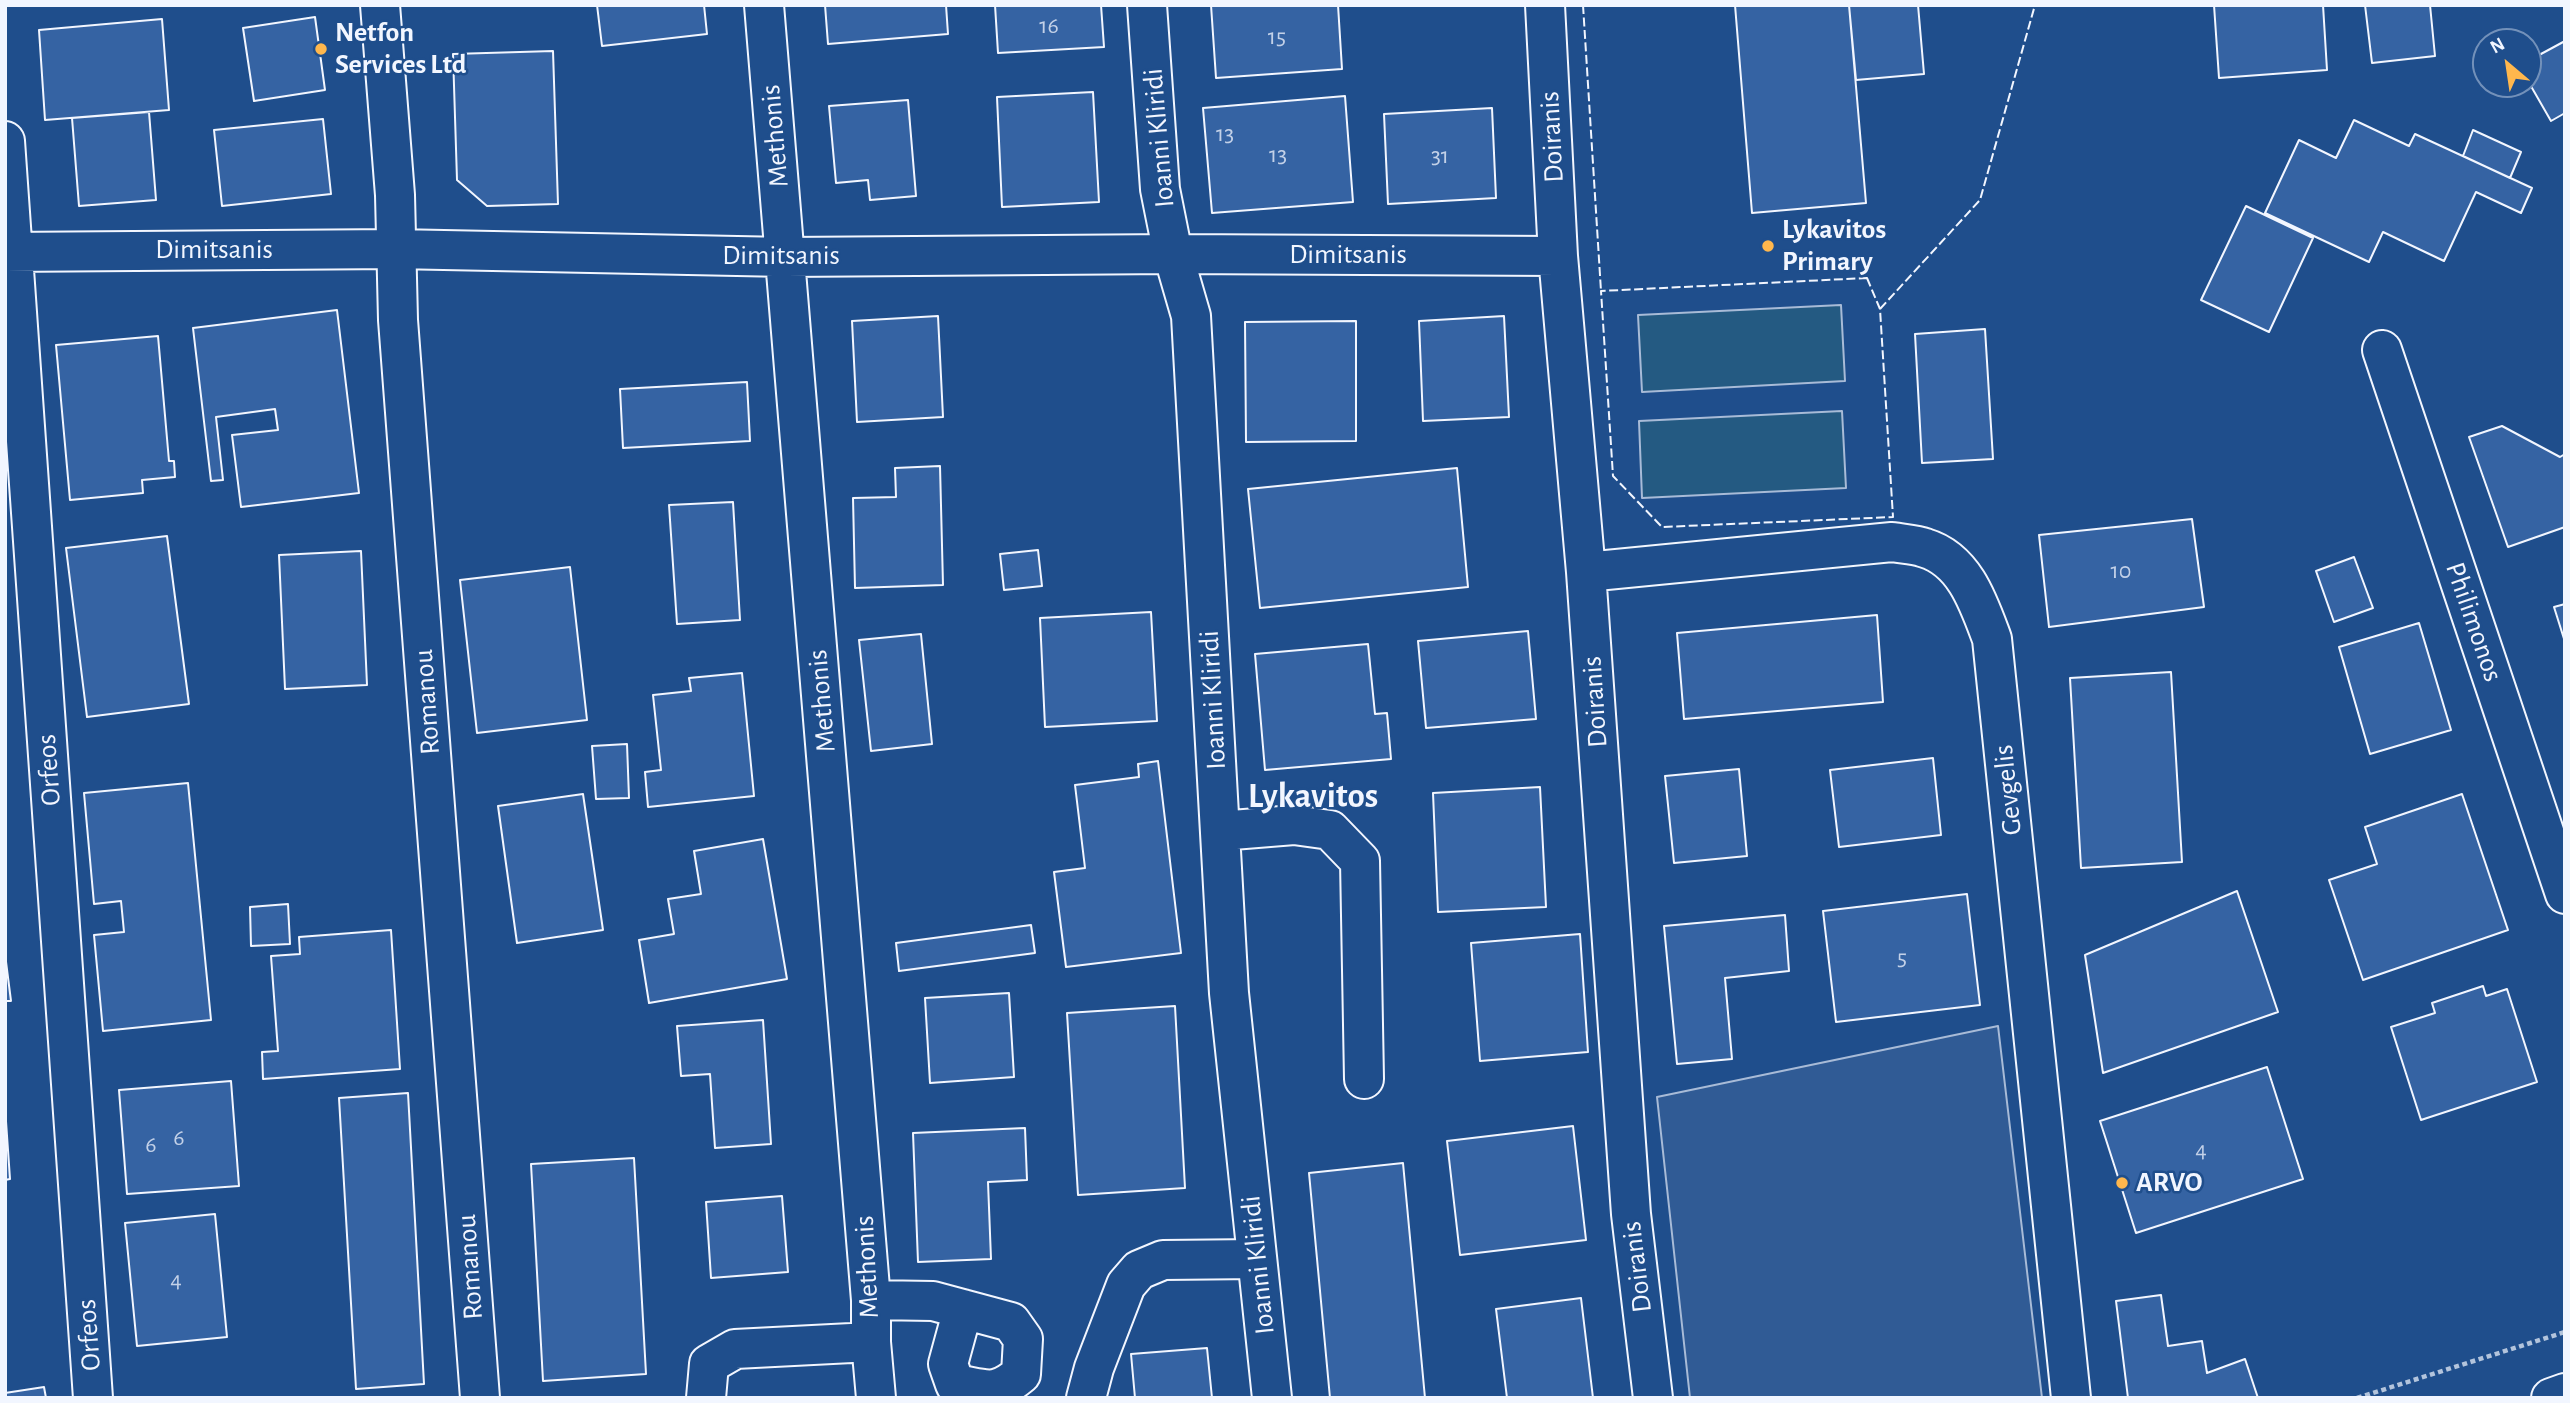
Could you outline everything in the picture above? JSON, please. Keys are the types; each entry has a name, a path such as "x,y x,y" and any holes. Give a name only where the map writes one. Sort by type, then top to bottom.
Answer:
{"street":[{"name":"Romanou","path":"380,5 395,195 402,376 480,1398"},
{"name":"Methonis","path":"764,5 871,1300 871,1342 876,1398"},
{"name":"Ioanni Kliridi","path":"1147,5 1160,189 1173,254 1191,316 1229,993 1272,1398"},
{"name":"Doiranis","path":"1545,5 1558,256 1586,572 1631,1214 1653,1398"},
{"name":"Orfeos","path":"5,141 9,252 93,1398"},
{"name":"Dimitsanis","path":"9,252 395,249 786,257 1173,254 1558,256"},
{"name":"Philimonos","path":"2382,350 2552,808 2565,894"},
{"name":"Gevgelis","path":"1586,572 1892,542 1927,548 1956,567 1977,596 1992,639 2071,1398"},
{"path":"1220,831 1294,825 1330,830 1360,861 1364,1079"},
{"path":"1086,1398 1097,1358 1126,1285 1139,1270 1163,1260 1257,1259"},
{"path":"871,1300 933,1301 963,1309"},
{"path":"706,1398 709,1364 735,1349 871,1342"},
{"path":"2551,1398 2565,1393"}],"path":[{"path":"2357,1398 2565,1332"}],"shaded area":[{"path":"1841,305 1845,381 1642,392 1638,315"},
{"path":"1842,411 1846,488 1642,498 1639,421"},
{"path":"1998,1026 2042,1398 1690,1398 1657,1097"}],"building":[{"path":"597,5 704,5 707,34 602,46"},
{"path":"825,5 946,5 948,34 828,44"},
{"path":"995,5 1101,5 1104,47 998,53"},
{"path":"1211,5 1338,5 1342,69 1216,78"},
{"path":"1735,5 1849,5 1866,203 1752,213"},
{"path":"1849,5 1918,5 1924,74 1856,80"},
{"path":"2214,5 2323,5 2327,70 2219,78"},
{"path":"2365,5 2430,5 2435,56 2372,63"},
{"path":"315,17 325,90 254,101 243,28"},
{"path":"162,19 169,110 45,120 39,30"},
{"path":"2565,41 2565,113 2551,121 2538,98 2542,98 2542,53"},
{"path":"553,51 558,204 487,206 457,180 453,54"},
{"path":"1093,92 1099,202 1002,207 997,97"},
{"path":"1345,96 1353,202 1212,213 1203,108"},
{"path":"908,100 916,196 870,200 868,180 836,183 829,106"},
{"path":"1492,108 1496,198 1388,204 1384,114"},
{"path":"149,112 156,200 79,206 72,118"},
{"path":"323,119 331,194 222,206 214,130"},
{"path":"2354,120 2409,146 2415,134 2532,188 2521,213 2476,192 2444,261 2383,232 2369,262 2265,213 2299,140 2336,158"},
{"path":"2473,130 2521,152 2510,178 2463,156"},
{"path":"2246,206 2313,238 2269,332 2201,300"},
{"path":"337,310 359,493 241,507 232,435 278,430 275,409 216,417 223,480 211,481 193,328"},
{"path":"938,316 943,417 857,422 852,321"},
{"path":"1504,316 1509,417 1423,421 1419,321"},
{"path":"1356,321 1356,441 1246,442 1245,322"},
{"path":"1985,329 1993,459 1922,463 1915,334"},
{"path":"158,336 169,461 174,461 175,477 142,480 143,493 70,500 56,345"},
{"path":"747,382 750,441 623,448 620,389"},
{"path":"2502,426 2560,457 2565,454 2565,527 2508,547 2469,437"},
{"path":"940,466 943,585 855,588 853,498 896,497 895,468"},
{"path":"1457,468 1468,587 1260,608 1248,489"},
{"path":"733,502 740,620 677,624 669,505"},
{"path":"2192,519 2204,607 2049,627 2039,535"},
{"path":"167,536 189,704 87,717 66,548"},
{"path":"1038,550 1042,586 1004,590 1000,554"},
{"path":"361,551 367,685 285,689 279,555"},
{"path":"2354,557 2373,608 2334,622 2316,571"},
{"path":"570,567 587,720 477,733 460,580"},
{"path":"2565,604 2565,642 2554,607"},
{"path":"1151,612 1157,721 1045,727 1040,618"},
{"path":"1877,615 1883,702 1684,719 1677,633"},
{"path":"2419,623 2451,730 2370,754 2339,647"},
{"path":"1528,631 1536,719 1426,728 1418,641"},
{"path":"921,634 932,744 871,751 859,640"},
{"path":"1368,644 1375,714 1387,713 1391,759 1265,770 1255,654"},
{"path":"2171,672 2182,862 2081,868 2070,678"},
{"path":"742,673 754,796 648,807 645,772 661,770 653,695 691,691 689,678"},
{"path":"627,744 629,798 596,799 592,746"},
{"path":"1933,758 1941,835 1839,847 1830,770"},
{"path":"1158,761 1181,953 1066,967 1054,872 1085,868 1075,785 1139,777 1138,764"},
{"path":"1739,769 1747,856 1674,863 1665,776"},
{"path":"188,783 211,1020 103,1031 94,935 124,932 121,901 94,904 84,793"},
{"path":"1540,787 1546,907 1438,912 1433,793"},
{"path":"583,794 603,930 517,943 498,806"},
{"path":"2462,794 2508,930 2363,980 2329,880 2377,864 2365,827"},
{"path":"763,839 787,979 649,1003 639,940 674,934 668,899 701,894 694,851"},
{"path":"2237,891 2278,1012 2103,1073 2085,955"},
{"path":"1967,894 1980,1005 1836,1022 1823,911"},
{"path":"288,904 290,944 251,946 250,907"},
{"path":"1785,915 1789,971 1725,978 1732,1059 1677,1064 1664,926"},
{"path":"1031,925 1035,953 899,971 896,943"},
{"path":"391,930 400,1069 263,1079 262,1052 278,1051 271,956 300,954 299,937"},
{"path":"1580,934 1588,1052 1480,1061 1471,943"},
{"path":"5,954 11,1001 5,1001"},
{"path":"2483,986 2486,996 2507,989 2537,1082 2421,1120 2391,1027 2435,1013 2432,1003"},
{"path":"1009,993 1014,1077 930,1083 925,998"},
{"path":"1175,1006 1185,1188 1078,1195 1067,1013"},
{"path":"763,1020 771,1144 715,1148 710,1074 681,1076 677,1026"},
{"path":"2267,1067 2303,1179 2136,1233 2100,1121"},
{"path":"231,1081 239,1186 127,1194 119,1090"},
{"path":"408,1093 424,1384 356,1389 339,1098"},
{"path":"5,1107 10,1179 5,1180"},
{"path":"1573,1126 1586,1240 1460,1255 1447,1141"},
{"path":"1025,1128 1027,1180 988,1182 991,1259 918,1262 913,1133"},
{"path":"634,1158 646,1374 543,1381 531,1164"},
{"path":"1403,1163 1425,1398 1330,1398 1309,1173"},
{"path":"782,1196 788,1272 711,1278 706,1202"},
{"path":"215,1214 227,1337 137,1346 125,1223"},
{"path":"2161,1295 2168,1346 2202,1341 2207,1373 2245,1359 2258,1398 2128,1398 2116,1301"},
{"path":"1581,1298 1593,1398 1507,1398 1496,1309"},
{"path":"1207,1348 1212,1398 1135,1398 1131,1354"},
{"path":"44,1387 46,1398 5,1398 5,1393"}],"fence":[{"path":"1583,5 1601,291"},
{"path":"1880,309 1980,200 2035,5"},
{"path":"1867,278 1880,309 1893,517 1662,527 1613,476 1601,291 1867,278"}],"place":[{"name":"Netfon Services Ltd","path":"321,49"},
{"name":"Lykavitos Primary","path":"1768,246"},
{"name":"ARVO","path":"2122,1183"}],"district":[{"name":"Lykavitos","path":"1313,796"}]}
